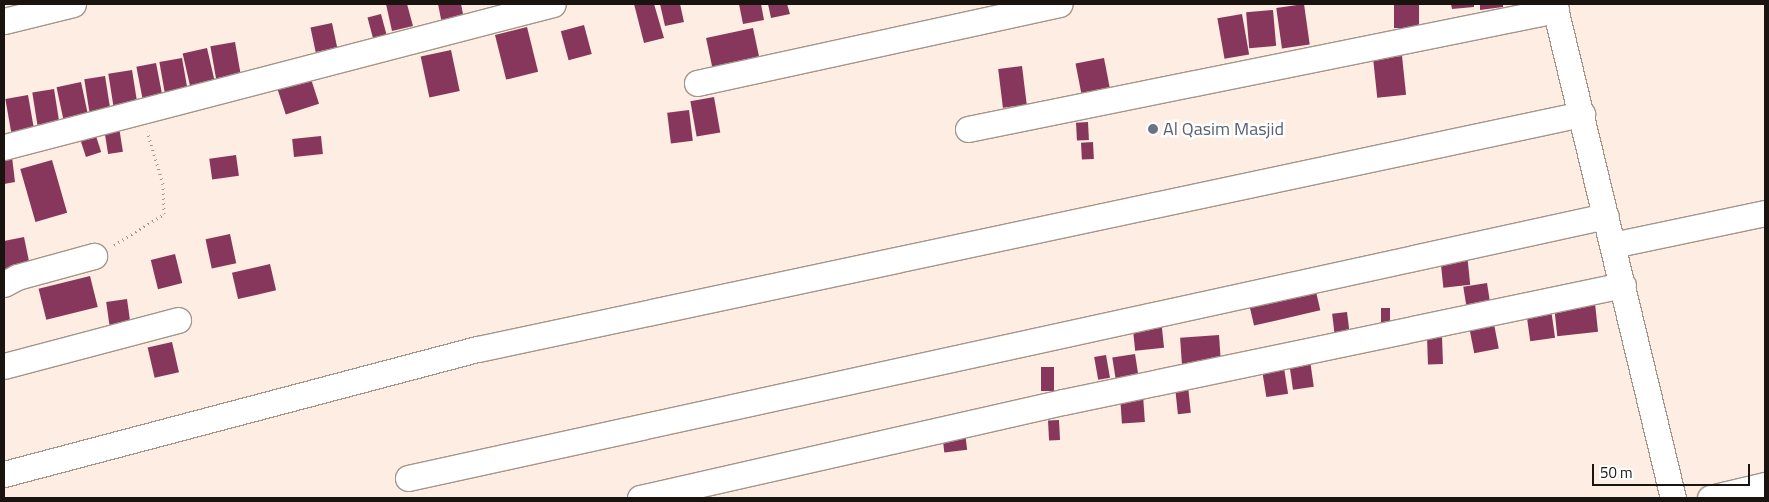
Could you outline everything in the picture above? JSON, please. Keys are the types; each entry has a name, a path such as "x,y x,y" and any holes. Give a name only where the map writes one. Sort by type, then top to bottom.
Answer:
{"street":[{"path":"4,21 73,4"},
{"path":"4,147 553,4"},
{"path":"697,83 1059,4"},
{"path":"968,129 1555,7 1673,498"},
{"path":"4,474 478,349 1582,114"},
{"path":"1613,245 1765,213"},
{"path":"408,478 1606,216"},
{"path":"4,284 17,277 94,256"},
{"path":"640,498 1062,402 1623,285"},
{"path":"4,366 178,320"},
{"path":"1710,498 1765,485"}],"path":[{"path":"94,256 133,236 164,214 162,184 149,140 147,110"}],"building":[{"path":"386,4 407,4 413,26 392,31"},
{"path":"438,4 461,4 464,19 442,24"},
{"path":"634,4 654,4 664,38 644,43"},
{"path":"660,4 680,4 684,22 665,26"},
{"path":"739,4 761,4 764,20 743,24"},
{"path":"768,4 787,4 790,14 771,18"},
{"path":"1304,4 1310,45 1282,48 1276,8"},
{"path":"1394,4 1419,4 1419,28 1394,28"},
{"path":"1451,4 1474,4 1474,7 1452,9"},
{"path":"1480,4 1503,4 1503,7 1480,10"},
{"path":"1273,10 1276,46 1249,48 1246,12"},
{"path":"381,14 387,36 373,40 367,18"},
{"path":"1242,14 1249,54 1224,59 1217,18"},
{"path":"332,23 337,47 316,52 310,28"},
{"path":"584,25 592,54 569,60 561,31"},
{"path":"527,27 538,72 506,80 495,35"},
{"path":"753,28 760,60 713,70 706,38"},
{"path":"235,42 241,76 216,81 210,46"},
{"path":"207,48 215,84 191,90 183,54"},
{"path":"451,50 460,91 429,98 421,56"},
{"path":"1402,56 1406,95 1377,98 1373,59"},
{"path":"182,58 188,92 165,96 159,62"},
{"path":"1104,58 1110,89 1082,95 1076,64"},
{"path":"156,63 163,98 143,102 136,67"},
{"path":"1022,66 1027,105 1003,108 998,69"},
{"path":"132,70 137,103 113,106 108,74"},
{"path":"105,76 110,109 89,112 84,79"},
{"path":"311,79 319,104 286,115 278,90"},
{"path":"81,82 88,115 64,120 57,87"},
{"path":"54,89 59,122 37,125 32,92"},
{"path":"28,95 34,128 11,132 5,99"},
{"path":"714,97 720,132 697,137 690,101"},
{"path":"689,110 693,141 671,143 667,113"},
{"path":"1088,122 1089,140 1077,141 1076,123"},
{"path":"119,127 123,152 108,154 104,129"},
{"path":"95,133 101,152 86,157 80,138"},
{"path":"321,136 323,154 294,157 292,139"},
{"path":"1093,142 1094,159 1082,160 1081,143"},
{"path":"236,155 239,176 212,180 209,159"},
{"path":"12,157 15,182 4,184 4,158"},
{"path":"52,160 67,213 35,222 20,169"},
{"path":"230,234 236,263 212,269 206,239"},
{"path":"24,237 30,266 4,271 4,241"},
{"path":"175,254 182,283 158,289 151,260"},
{"path":"1467,254 1470,285 1443,288 1440,257"},
{"path":"270,264 276,290 238,299 232,273"},
{"path":"90,276 98,307 46,320 39,289"},
{"path":"1314,283 1320,310 1254,326 1248,298"},
{"path":"1487,283 1491,308 1467,311 1463,287"},
{"path":"127,299 131,328 110,331 106,302"},
{"path":"1595,303 1598,332 1557,336 1554,307"},
{"path":"1381,308 1390,308 1390,329 1381,329"},
{"path":"1551,309 1555,338 1530,341 1526,312"},
{"path":"1347,312 1350,336 1335,338 1332,314"},
{"path":"1161,319 1164,348 1135,351 1132,322"},
{"path":"1494,324 1499,349 1474,353 1469,329"},
{"path":"1219,335 1221,362 1182,365 1180,338"},
{"path":"1442,336 1443,364 1428,365 1427,337"},
{"path":"172,342 179,372 155,378 148,348"},
{"path":"1135,354 1139,380 1116,383 1112,358"},
{"path":"1106,355 1110,378 1098,380 1094,357"},
{"path":"1310,360 1314,387 1293,390 1289,363"},
{"path":"1041,367 1054,367 1054,391 1041,391"},
{"path":"1284,368 1288,394 1266,397 1262,371"},
{"path":"1188,386 1191,413 1178,414 1175,387"},
{"path":"1143,395 1145,422 1122,424 1120,397"},
{"path":"1059,420 1060,440 1049,441 1048,421"},
{"path":"964,424 967,450 944,453 941,427"}],"place":[{"name":"Al Qasim Masjid","path":"1153,129"}]}
